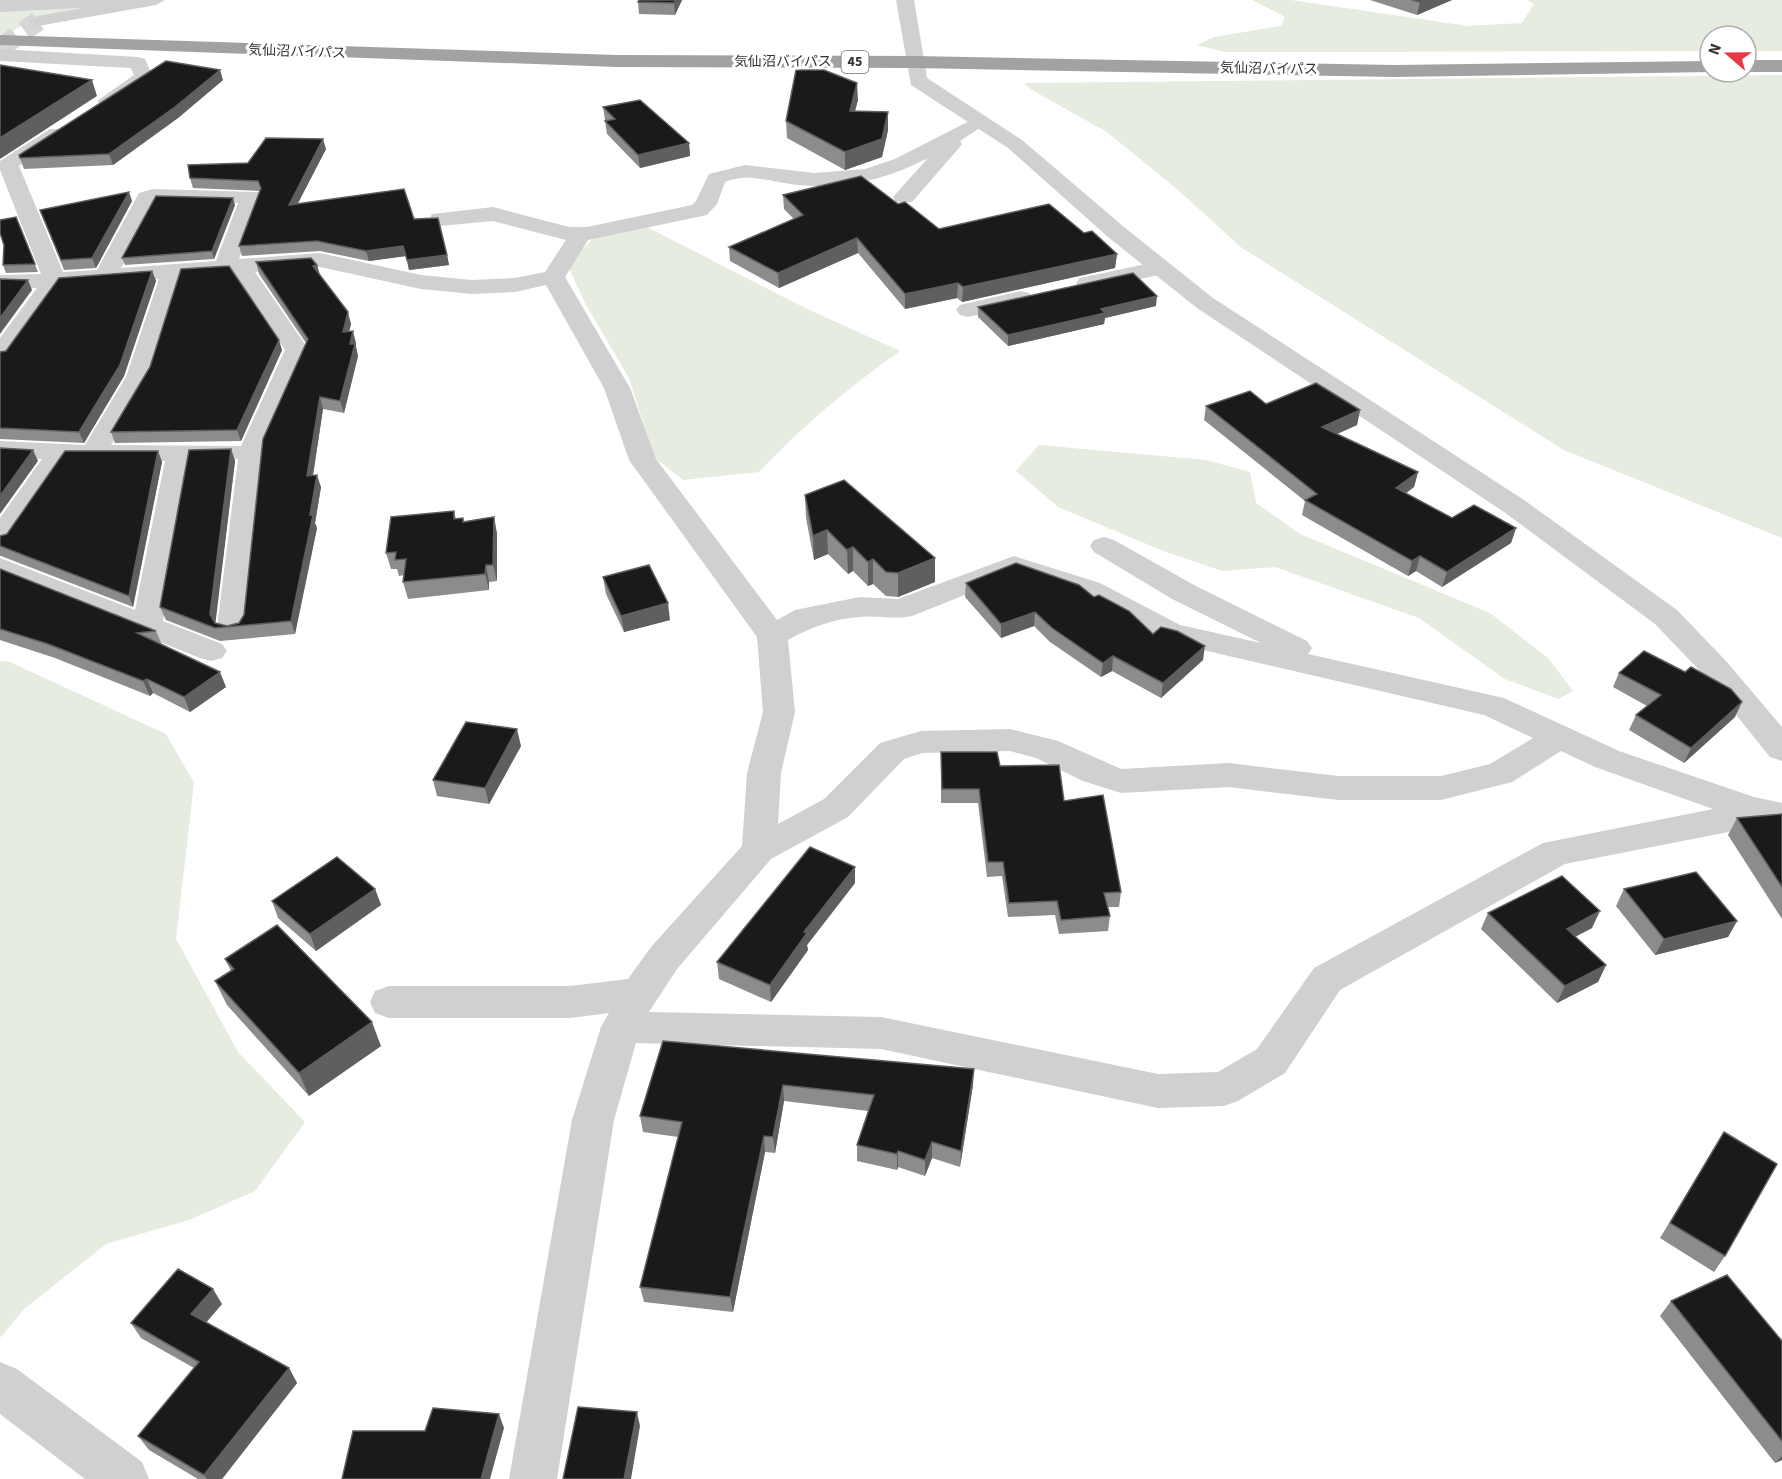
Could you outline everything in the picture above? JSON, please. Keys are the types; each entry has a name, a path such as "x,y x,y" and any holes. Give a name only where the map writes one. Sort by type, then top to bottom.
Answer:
{"highway":[{"name":"気仙沼バイパス","path":"0,40 291,52 617,61 915,62 1394,71 1698,67"},
{"path":"1758,66 1782,66"}],"street":[{"path":"0,7 138,0"},
{"path":"38,21 156,0"},
{"path":"905,0 918,81 971,126 1015,144 1205,303 1514,506 1666,617 1715,668 1782,749"},
{"path":"0,55 138,63 144,77 8,165 55,280"},
{"path":"904,197 971,126"},
{"path":"440,219 493,214 569,234 580,234 699,210 706,204 716,178 726,173 752,170 823,180 854,178 884,171 971,126"},
{"path":"0,149 28,152"},
{"path":"105,276 147,198 153,195 250,196 232,267"},
{"path":"0,282 320,260 421,282 472,287 514,285 553,277 580,234"},
{"path":"232,267 297,350 252,451 232,627"},
{"path":"968,310 1160,267"},
{"path":"93,453 139,377 174,270"},
{"path":"553,277 617,388 644,460 772,636 779,712 764,773 759,850"},
{"path":"0,355 55,280"},
{"path":"0,449 93,453 252,451"},
{"path":"0,538 60,452"},
{"path":"147,626 180,453"},
{"path":"1104,546 1183,592 1343,672"},
{"path":"772,636 806,617 860,607 901,609 1014,565 1089,590 1171,633 1493,706 1606,759 1774,814"},
{"path":"0,567 211,651"},
{"path":"533,1479 593,1120 621,1027 639,993 664,958 759,850 836,808 892,751 921,742 1010,740 1046,749 1095,773 1121,781 1229,775 1338,788 1441,788 1500,774 1559,737"},
{"path":"621,1027 881,1033 1158,1091 1224,1089 1271,1061 1328,979 1556,852 1774,814"},
{"path":"389,1002 570,1002 639,993"},
{"path":"0,1385 125,1479"}],"lane":[{"path":"0,1 43,0"}],"shaded area":[{"path":"1252,0 1291,0 1468,26 1522,23 1534,4 1527,0 1782,0 1782,51 1758,51 1758,24 1698,24 1698,51 1224,52 1197,45 1214,37 1281,26 1285,17"},
{"path":"96,6 94,10 33,18 9,34 0,34 0,11"},
{"path":"1758,75 1782,75 1782,538 1564,450 1242,248 1178,190 1107,132 1030,89 1024,83 1698,76 1698,84 1758,84"},
{"path":"643,225 801,306 900,351 826,408 759,472 683,480 654,457 629,378 586,305 567,264 593,239"},
{"path":"1039,445 1206,460 1250,472 1256,503 1300,534 1490,613 1548,658 1573,691 1558,699 1505,679 1419,618 1275,567 1222,571 1161,550 1058,507 1016,471"},
{"path":"0,661 10,662 166,734 194,783 176,939 238,1052 305,1122 255,1191 189,1220 106,1244 24,1309 0,1338"}],"building":[{"path":"639,0 676,0 674,3 638,2"},
{"path":"166,61 220,70 175,107 109,154 20,158 19,155"},
{"path":"0,65 92,80 0,138"},
{"path":"796,70 824,70 857,83 850,111 888,112 882,139 845,152 786,121"},
{"path":"640,100 689,143 638,155 605,121 615,119 603,107"},
{"path":"266,138 323,139 289,205 404,189 414,219 438,218 447,255 407,260 403,246 366,251 317,241 239,246 261,188 258,181 190,178 188,165 248,163"},
{"path":"861,176 898,204 905,202 939,229 1049,204 1084,233 1092,231 1117,254 963,287 958,283 905,294 857,238 778,273 729,247 803,215 783,195"},
{"path":"129,192 92,258 61,260 40,210"},
{"path":"156,196 233,198 212,251 122,258"},
{"path":"16,217 35,264 3,265 4,245 0,233 0,220"},
{"path":"311,258 317,265 313,266 348,312 343,332 353,331 350,344 355,344 340,401 320,397 307,476 317,475 310,515 313,515 291,621 215,628 160,607 189,450 231,449 210,614 215,623 227,626 239,623 244,615 263,439 308,339 256,262"},
{"path":"229,266 279,340 237,430 111,432 150,367 181,269"},
{"path":"152,271 120,365 79,432 0,428 0,352 6,351 59,278"},
{"path":"1133,273 1157,296 1101,309 1105,313 1008,335 978,307"},
{"path":"0,279 28,280 0,318"},
{"path":"1316,383 1360,410 1322,427 1418,472 1396,488 1452,518 1474,505 1516,528 1447,572 1420,556 1412,561 1305,500 1317,494 1206,406 1250,391 1266,404"},
{"path":"0,448 33,450 0,496"},
{"path":"65,451 158,451 129,596 0,546 0,536 7,534"},
{"path":"844,480 935,558 898,573 886,572 873,559 868,562 853,547 847,550 827,530 813,536 805,495"},
{"path":"454,511 454,519 463,518 463,522 494,517 493,565 486,565 485,574 403,582 406,559 395,560 396,552 386,553 391,517"},
{"path":"1016,563 1079,585 1094,597 1099,595 1129,611 1153,634 1161,627 1177,631 1205,646 1163,683 1113,656 1103,663 1052,628 1035,612 1001,624 966,583"},
{"path":"649,565 668,603 621,616 603,577"},
{"path":"0,569 156,631 137,633 220,672 184,697 147,679 143,681 48,644 0,629"},
{"path":"1644,651 1685,672 1691,667 1731,689 1742,702 1691,748 1636,715 1661,695 1619,673"},
{"path":"466,722 517,729 485,788 433,780"},
{"path":"941,752 997,752 1000,766 1059,765 1064,801 1103,795 1121,892 1104,893 1110,916 1061,920 1057,901 1009,903 1003,862 988,862 979,789 942,789"},
{"path":"1782,814 1782,887 1737,818"},
{"path":"810,847 855,867 804,932 807,933 770,985 717,962"},
{"path":"337,857 375,889 310,934 272,901"},
{"path":"1696,872 1737,921 1664,939 1624,889"},
{"path":"1562,876 1600,911 1567,929 1606,965 1565,986 1488,913"},
{"path":"277,925 372,1022 299,1073 215,981 234,969 225,959"},
{"path":"663,1041 974,1069 961,1151 932,1142 925,1160 898,1151 897,1154 857,1145 874,1095 783,1085 773,1137 764,1136 730,1297 640,1287 682,1122 640,1116"},
{"path":"1724,1132 1777,1164 1725,1256 1670,1223"},
{"path":"178,1269 213,1289 191,1314 289,1368 204,1475 138,1436 199,1362 131,1323"},
{"path":"1727,1275 1782,1341 1782,1441 1671,1301"},
{"path":"578,1407 637,1412 624,1479 563,1479"},
{"path":"433,1408 499,1414 481,1479 342,1479 353,1431 425,1431"}],"tunnel":[{"path":"0,48 38,21"}]}
